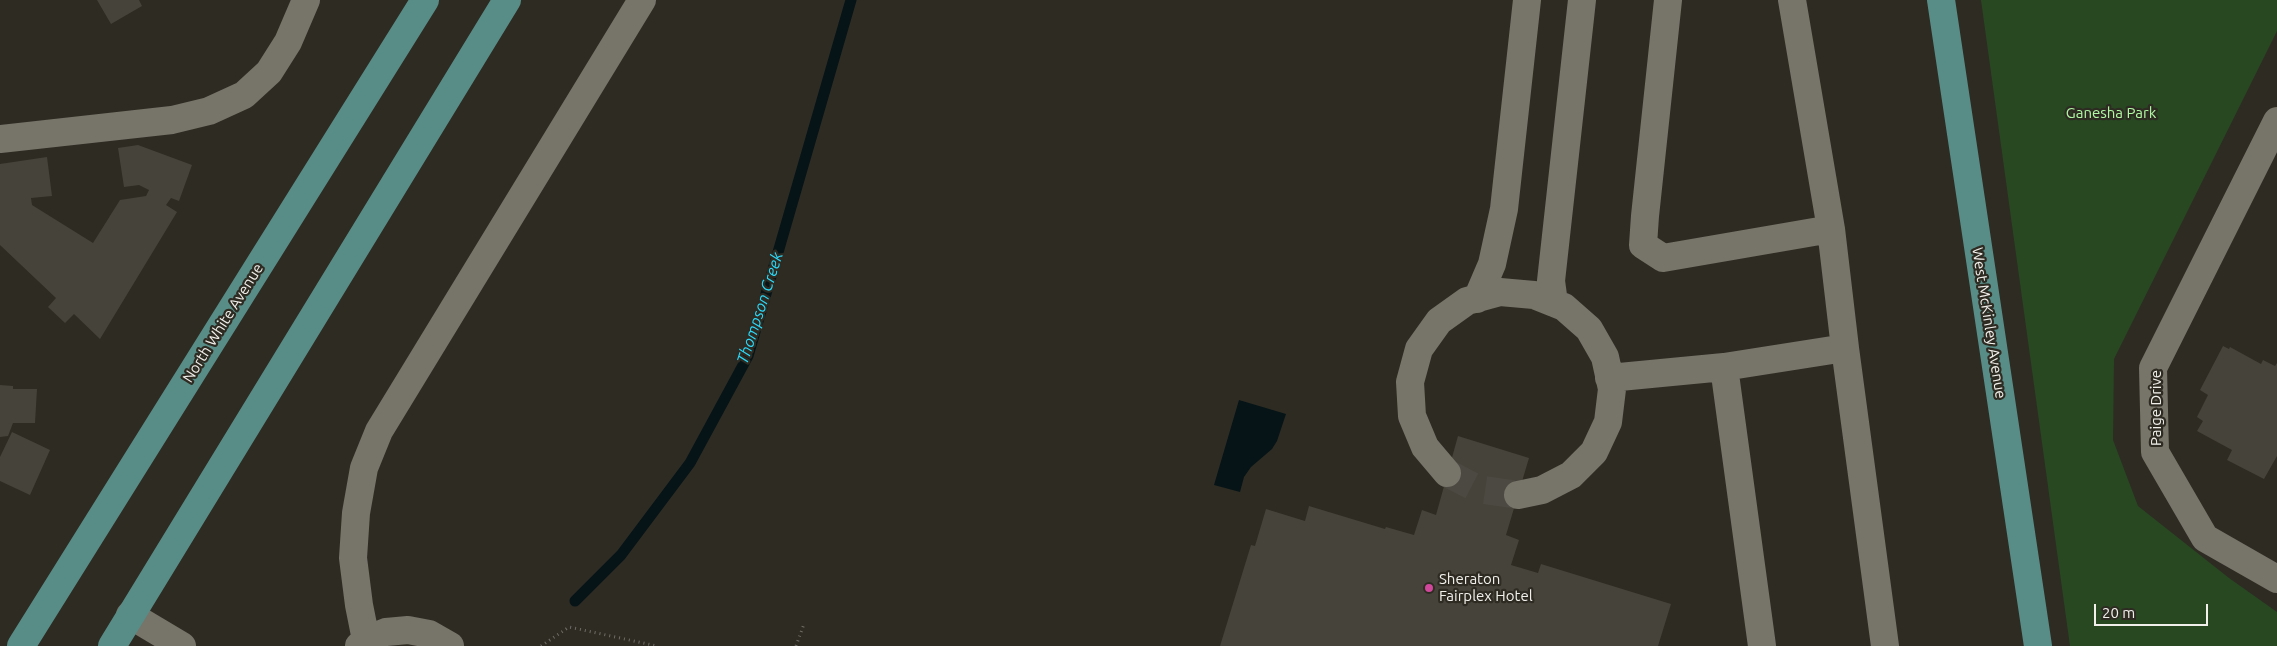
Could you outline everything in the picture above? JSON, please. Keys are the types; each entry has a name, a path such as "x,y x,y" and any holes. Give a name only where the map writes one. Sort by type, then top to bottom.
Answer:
{"main road":[{"name":"North White Avenue","path":"21,646 425,0"},
{"path":"112,646 507,0"},
{"name":"West McKinley Avenue","path":"1941,0 2038,646"}],"street":[{"path":"0,139 172,120 218,107 244,95 269,72 288,42 306,0"},
{"path":"450,646 429,634 408,630 386,632 363,643 354,549 356,513 364,468 379,430 642,0"},
{"path":"1477,299 1492,264 1504,209 1527,0"},
{"path":"1554,303 1551,281 1582,0"},
{"path":"1668,0 1645,216 1644,246 1663,258 1830,229"},
{"path":"1792,0 1830,229 1844,348 1885,646"},
{"name":"Paige Drive","path":"2277,121 2153,368 2155,452 2205,538 2277,579"},
{"path":"1447,473 1425,447 1412,416 1410,382 1419,349 1439,321 1467,301 1500,292 1534,295 1564,307 1589,329 1605,358 1612,389 1608,422 1594,452 1571,475 1542,490 1518,495"},
{"path":"1609,378 1724,367 1844,348"},
{"path":"1724,367 1762,646"},
{"path":"130,615 182,646"}],"path":[{"path":"796,646 804,624"},
{"path":"541,646 570,627 657,646"}],"green space":[{"name":"Ganesha Park","path":"1981,0 2277,0 2277,31 2114,359 2113,440 2138,506 2229,578 2277,612 2277,646 2070,646"}],"shaded area":[{"path":"1239,400 1286,414 1277,441 1272,449 1251,467 1244,477 1240,492 1214,485"}],"building":[{"path":"97,0 139,0 142,6 111,24"},
{"path":"138,145 192,165 179,201 171,198 166,205 177,212 100,339 74,314 65,323 48,307 56,298 0,245 0,164 47,157 52,196 31,198 32,205 93,243 120,200 146,196 149,190 139,185 124,187 118,148"},
{"path":"2223,346 2229,349 2230,347 2261,364 2263,360 2275,366 2277,363 2277,456 2264,479 2227,460 2232,450 2197,431 2203,421 2197,417 2208,395 2200,390"},
{"path":"0,385 13,386 13,389 37,389 35,423 13,423 8,436 0,437"},
{"path":"12,432 50,450 30,495 0,481 0,457"},
{"name":"Sheraton Fairplex Hotel","path":"1458,436 1529,458 1506,535 1519,540 1511,565 1538,573 1541,564 1671,604 1658,646 1220,646 1251,545 1255,546 1266,509 1305,521 1309,506 1385,529 1386,527 1414,535 1422,510 1436,515"}],"waterway":[{"name":"Thompson Creek","path":"575,601 621,555 690,463 748,356 851,0"}],"tunnel":[{"path":"1447,473 1478,489 1518,495"}],"place":[{"name":"Sheraton Fairplex Hotel","path":"1429,588"}]}
